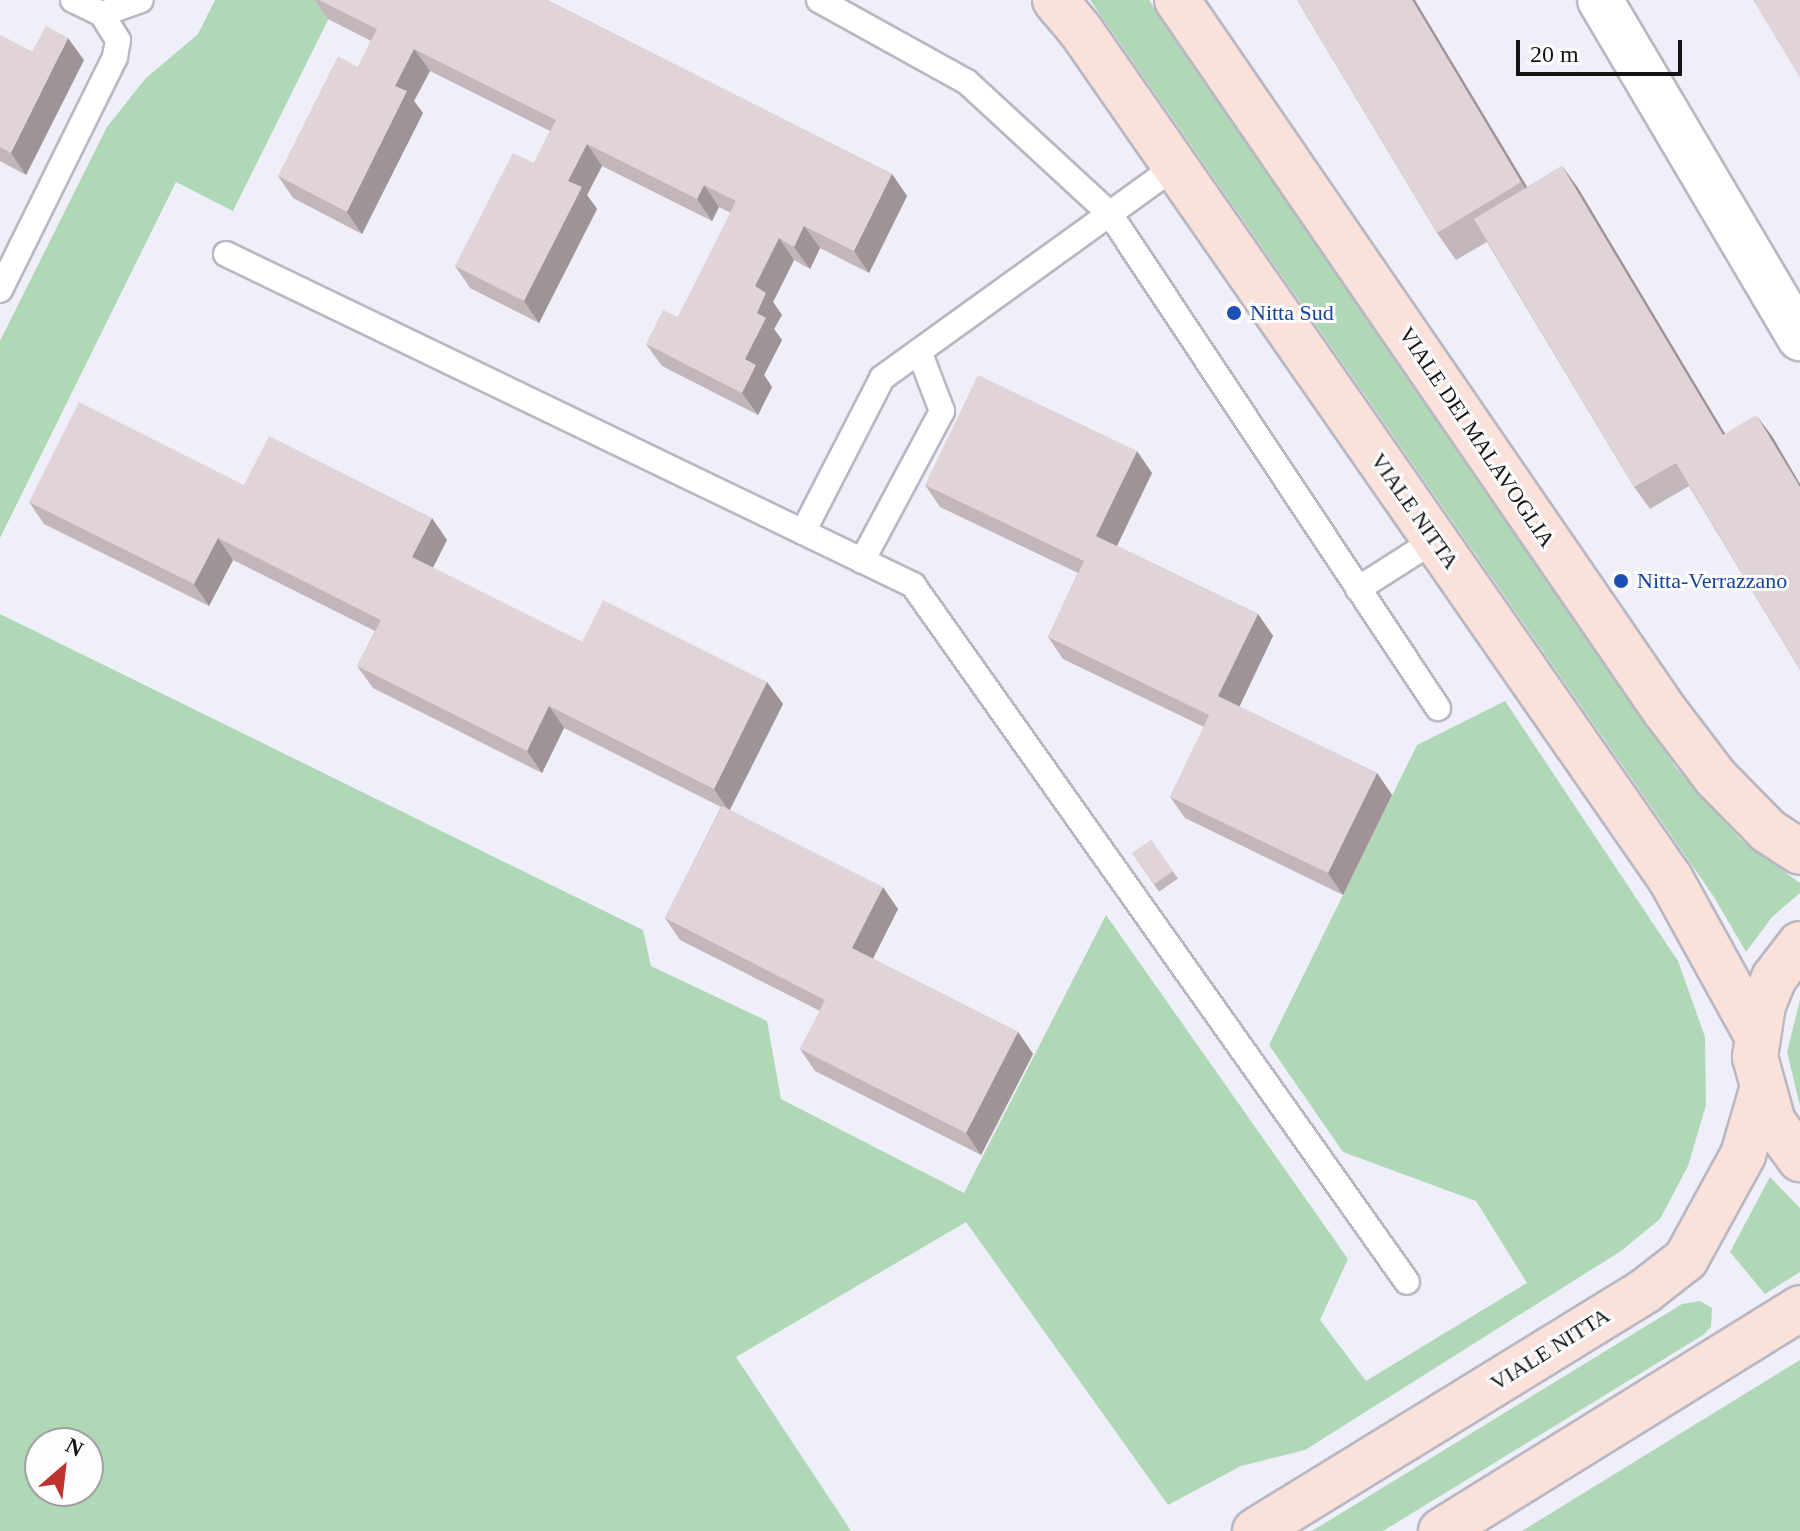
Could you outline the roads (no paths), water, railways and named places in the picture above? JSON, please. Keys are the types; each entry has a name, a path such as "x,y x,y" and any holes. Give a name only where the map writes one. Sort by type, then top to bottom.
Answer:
{"main road":[{"name":"VIALE NITTA","path":"1055,0 1175,167 1670,878 1756,1034"},
{"name":"VIALE DEI MALAVOGLIA","path":"1177,0 1665,711 1716,778 1768,831 1800,852"},
{"path":"1800,944 1774,978 1756,1034 1761,1093 1773,1122 1800,1159"},
{"name":"VIALE NITTA","path":"1255,1531 1645,1291 1686,1259 1743,1155 1761,1093"},
{"path":"1441,1531 1800,1308"}],"street":[{"path":"1600,0 1800,338"}],"lane":[{"path":"0,290 115,57 118,40 102,14 73,0"},
{"path":"102,14 141,0"},
{"path":"819,0 967,82 1110,214 1438,708"},
{"path":"803,532 882,378 1175,167"},
{"path":"226,254 913,585 1407,1282"},
{"path":"862,561 942,411 919,351"},
{"path":"1358,589 1435,540"}],"place":[{"name":"Nitta Sud","path":"1234,313"},
{"name":"Nitta-Verrazzano","path":"1621,581"}]}
